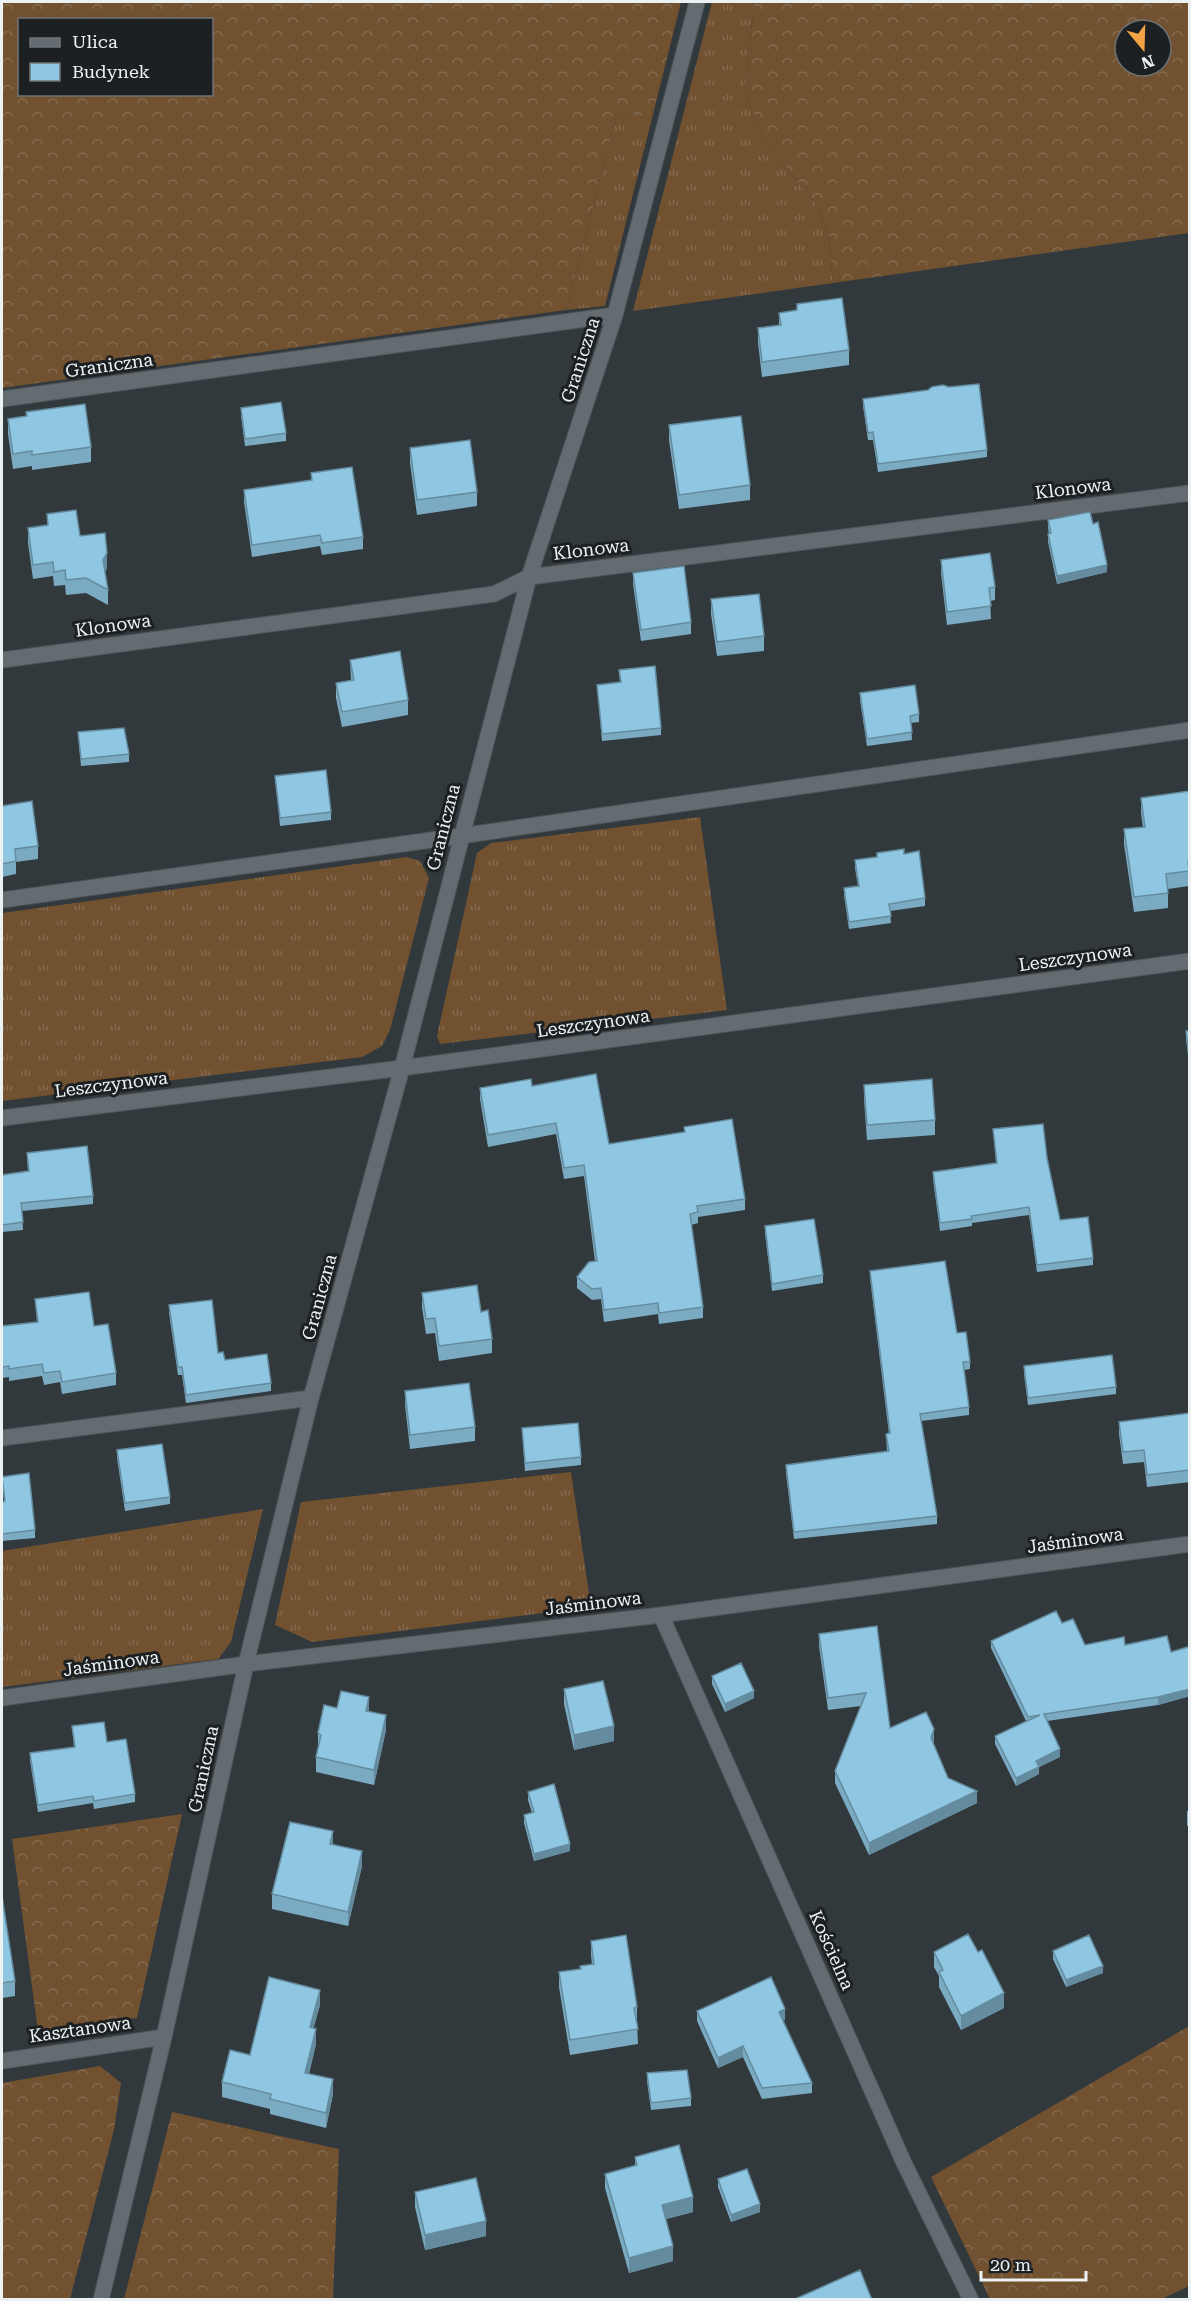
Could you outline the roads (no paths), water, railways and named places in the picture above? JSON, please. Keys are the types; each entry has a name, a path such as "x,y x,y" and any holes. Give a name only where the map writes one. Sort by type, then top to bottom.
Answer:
{"street":[{"name":"Graniczna","path":"101,2300 164,2037 246,1664 311,1398 402,1068 460,836 529,577 615,315 697,2"},
{"name":"Graniczna","path":"2,399 615,315"},
{"name":"Klonowa","path":"2,660 494,594 529,577 1190,493"},
{"path":"2,900 1190,730"},
{"name":"Leszczynowa","path":"2,1118 402,1068 1190,961"},
{"path":"2,1438 311,1398"},
{"name":"Jaśminowa","path":"2,1698 246,1664 661,1615 1190,1544"},
{"name":"Kościelna","path":"661,1615 684,1662 904,2163 971,2300"},
{"name":"Kasztanowa","path":"2,2061 164,2037"}]}
